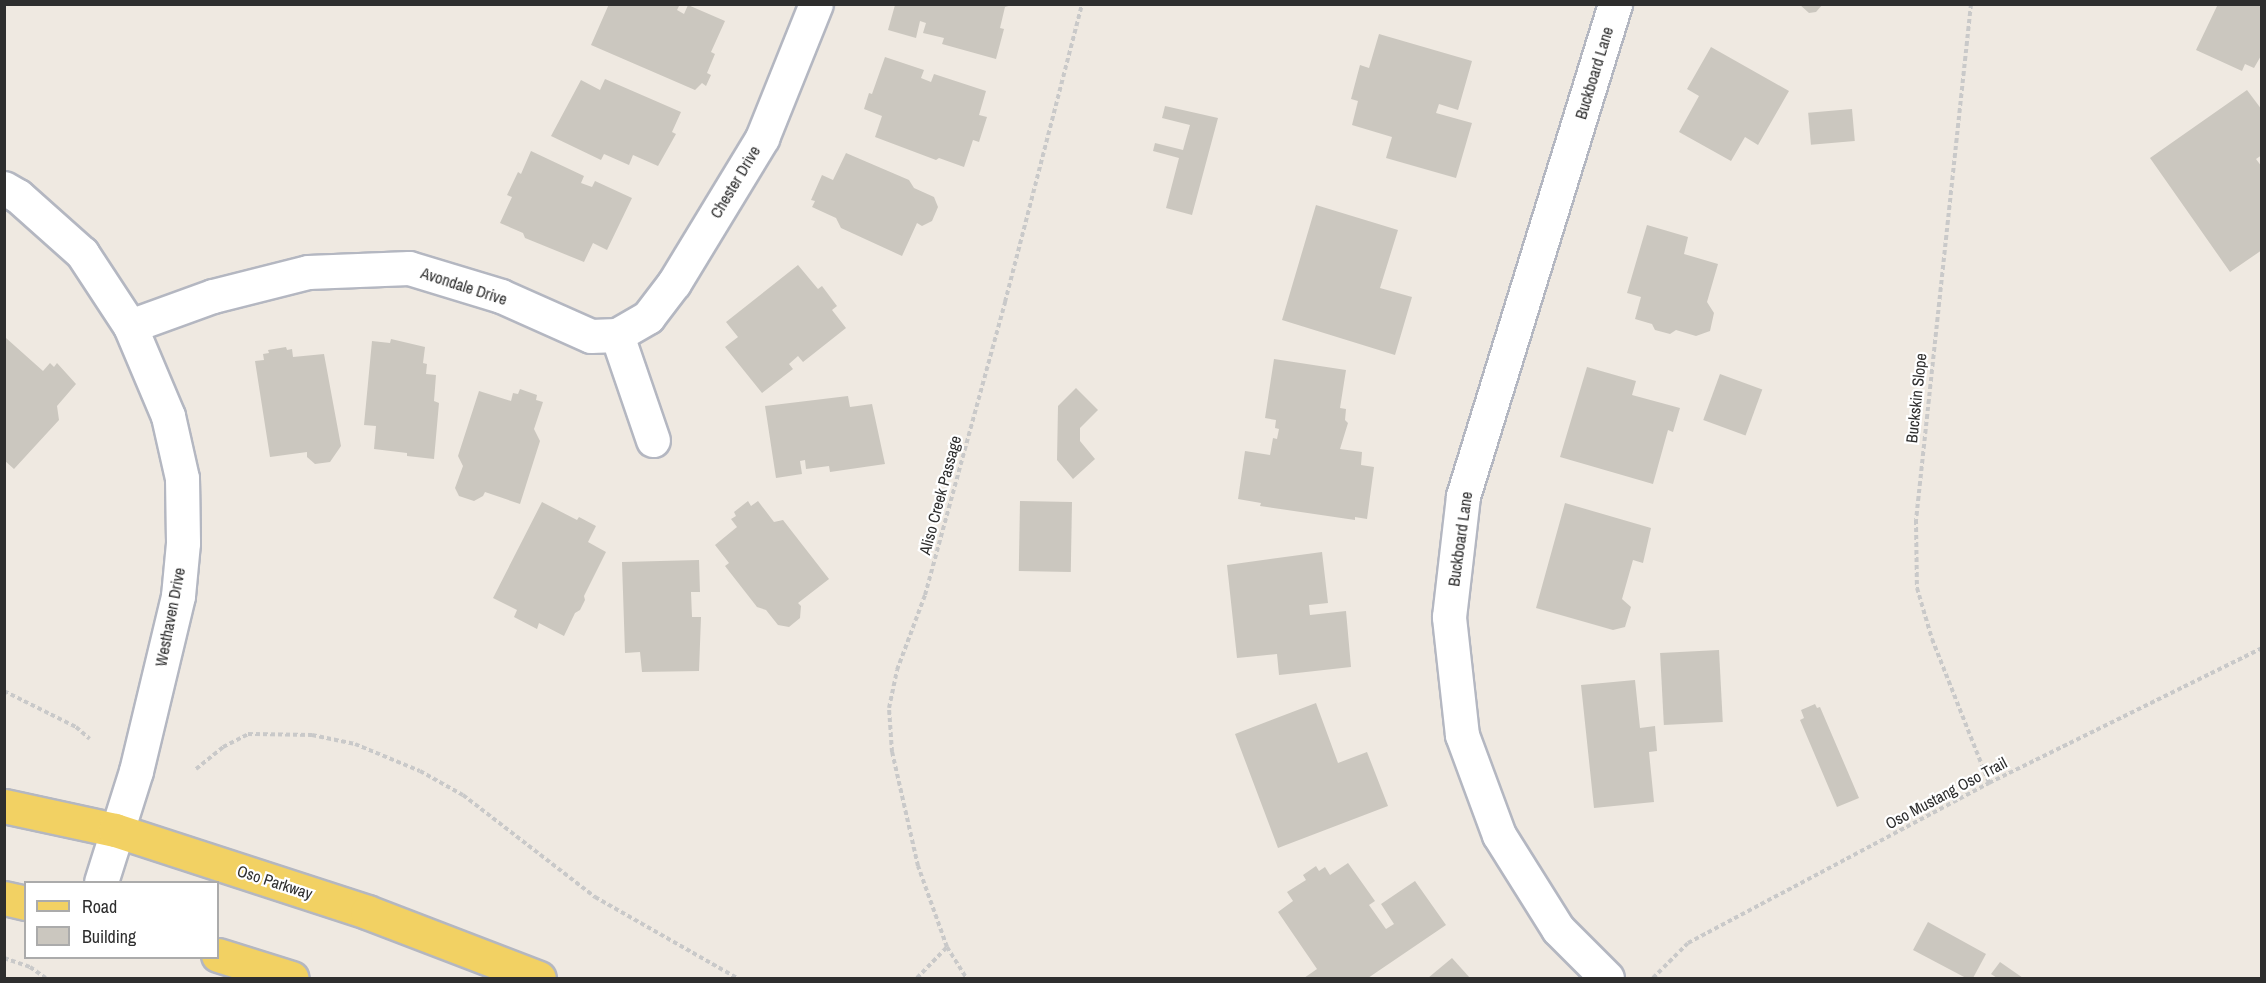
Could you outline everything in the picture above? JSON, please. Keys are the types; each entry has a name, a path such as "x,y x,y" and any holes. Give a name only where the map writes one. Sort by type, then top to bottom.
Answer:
{"main road":[{"name":"Oso Parkway","path":"4,806 115,830 367,912 539,978"},
{"path":"4,898 24,903"},
{"path":"219,955 292,978"}],"street":[{"name":"Chester Drive","path":"617,335 648,317 674,283 756,147 816,4"},
{"name":"Buckboard Lane","path":"1607,978 1558,929 1499,835 1462,735 1449,617 1463,496 1615,4"},
{"name":"Westhaven Drive","path":"4,188 18,196 82,253 130,326 168,416 182,478 183,543 178,596 136,771 115,830 101,881"},
{"name":"Avondale Drive","path":"130,326 213,296 308,272 410,268 501,296 591,336 617,335"},
{"path":"617,335 652,440"}],"path":[{"name":"Aliso Creek Passage","path":"966,978 947,947 918,866 892,752 889,708 897,670 925,595 1002,314 1082,4"},
{"name":"Buckskin Slope","path":"1971,4 1916,519 1917,588 1932,639 1989,783"},
{"name":"Oso Mustang Oso Trail","path":"1653,978 1688,944 1989,783 2262,648"},
{"path":"4,691 76,728 90,739"},
{"path":"196,769 223,747 248,734 270,732 312,735 355,744 420,771 463,795 595,897 736,978"},
{"path":"917,978 947,947"},
{"path":"4,958 30,967 46,978"}],"building":[{"path":"609,4 680,4 677,10 684,14 688,5 725,21 711,52 715,54 707,73 711,75 706,86 702,83 695,90 591,45"},
{"path":"1799,4 1823,4 1816,12 1809,13"},
{"path":"2218,4 2262,4 2262,54 2254,68 2245,64 2242,71 2196,50"},
{"path":"895,5 1012,5 1005,7 1000,28 1004,29 996,59 942,44 944,38 923,33 926,23 920,21 916,38 888,30"},
{"path":"1379,34 1472,61 1458,110 1439,104 1436,113 1472,123 1456,178 1386,158 1392,137 1352,125 1358,101 1351,99 1360,65 1369,68"},
{"path":"1711,47 1789,91 1758,145 1745,137 1731,161 1679,132 1699,96 1687,89"},
{"path":"885,57 924,70 921,78 931,82 934,74 986,91 979,115 987,117 979,142 973,140 964,167 939,158 936,160 875,137 882,116 864,109 869,93 872,94"},
{"path":"605,79 681,112 672,132 676,134 658,166 633,155 629,165 604,154 601,160 551,136 581,80 600,90"},
{"path":"2247,90 2262,110 2262,155 2256,159 2262,167 2262,250 2230,272 2150,158"},
{"path":"1165,106 1218,118 1192,215 1166,208 1179,158 1153,151 1155,143 1183,150 1190,125 1162,118"},
{"path":"1852,109 1855,141 1811,145 1808,113"},
{"path":"531,151 584,176 581,183 592,187 595,181 632,198 607,250 593,243 584,262 525,238 523,233 500,223 512,197 507,195 518,172 521,174"},
{"path":"846,153 909,180 914,188 934,197 938,207 932,221 922,226 917,223 902,256 841,228 836,218 812,207 815,201 811,200 822,175 833,180"},
{"path":"1316,205 1398,230 1380,288 1412,297 1395,355 1282,320"},
{"path":"1647,225 1688,237 1684,254 1718,264 1707,302 1714,313 1710,331 1696,336 1676,330 1670,334 1655,330 1652,324 1635,319 1641,297 1627,293"},
{"path":"798,265 818,289 822,286 837,306 832,310 846,328 803,362 798,356 789,364 793,369 762,393 725,347 738,337 726,322"},
{"path":"6,338 43,371 50,363 54,367 57,363 76,384 57,406 59,420 14,469 4,460"},
{"path":"391,339 425,347 423,363 427,364 426,374 436,375 434,401 439,403 434,459 374,449 376,426 364,425 372,341 390,343"},
{"path":"286,347 287,350 292,349 293,357 324,354 341,446 330,462 315,464 307,457 307,452 270,457 255,361 264,360 263,354 269,353 268,350"},
{"path":"1274,359 1346,370 1340,408 1346,409 1345,420 1348,423 1340,449 1362,452 1361,465 1374,467 1367,519 1355,517 1355,520 1260,506 1261,503 1238,499 1245,451 1270,455 1273,438 1277,439 1279,429 1275,428 1276,420 1265,418"},
{"path":"1587,367 1636,381 1632,395 1680,408 1673,432 1668,430 1653,484 1560,457"},
{"path":"1720,374 1762,389 1746,435 1703,420"},
{"path":"1076,388 1098,410 1080,428 1080,441 1095,459 1073,479 1057,460 1058,406"},
{"path":"520,389 537,395 536,400 543,402 534,429 540,441 520,504 485,492 483,496 474,501 459,496 455,488 463,466 458,456 479,391 511,401 513,393 518,394"},
{"path":"848,396 850,407 872,404 885,464 830,472 829,466 806,469 805,460 800,461 802,474 776,478 765,406"},
{"path":"748,501 751,506 758,501 774,522 783,520 829,579 798,603 801,606 800,618 789,627 778,625 766,610 757,607 725,566 729,563 715,545 737,527 731,519 736,516 734,512"},
{"path":"1020,501 1072,502 1071,572 1019,571"},
{"path":"542,502 577,520 579,517 596,526 588,542 606,552 584,596 585,600 580,610 575,613 564,636 539,623 537,629 514,617 517,610 493,598"},
{"path":"1565,503 1651,528 1643,563 1633,560 1622,599 1631,607 1625,627 1613,630 1536,608"},
{"path":"1322,552 1328,603 1309,605 1310,615 1346,611 1351,667 1279,675 1277,654 1237,658 1227,565"},
{"path":"699,560 700,592 691,592 692,617 701,617 699,671 642,672 640,652 625,653 622,562"},
{"path":"1719,650 1723,722 1664,725 1660,653"},
{"path":"1635,680 1640,728 1655,726 1657,751 1649,752 1654,802 1594,808 1581,685"},
{"path":"1316,703 1338,763 1367,752 1388,806 1278,848 1235,734"},
{"path":"1815,704 1817,708 1820,707 1859,798 1837,807 1800,720 1804,718 1801,710"},
{"path":"1348,863 1375,901 1369,905 1386,929 1394,924 1381,904 1415,881 1446,925 1368,978 1304,978 1317,969 1278,912 1293,901 1287,892 1306,880 1303,875 1316,866 1319,871 1325,867 1330,875"},
{"path":"1928,922 1986,954 1973,978 1966,978 1913,950"},
{"path":"1452,958 1470,978 1428,978"},
{"path":"2000,962 2023,978 1997,978 1991,974"}]}
